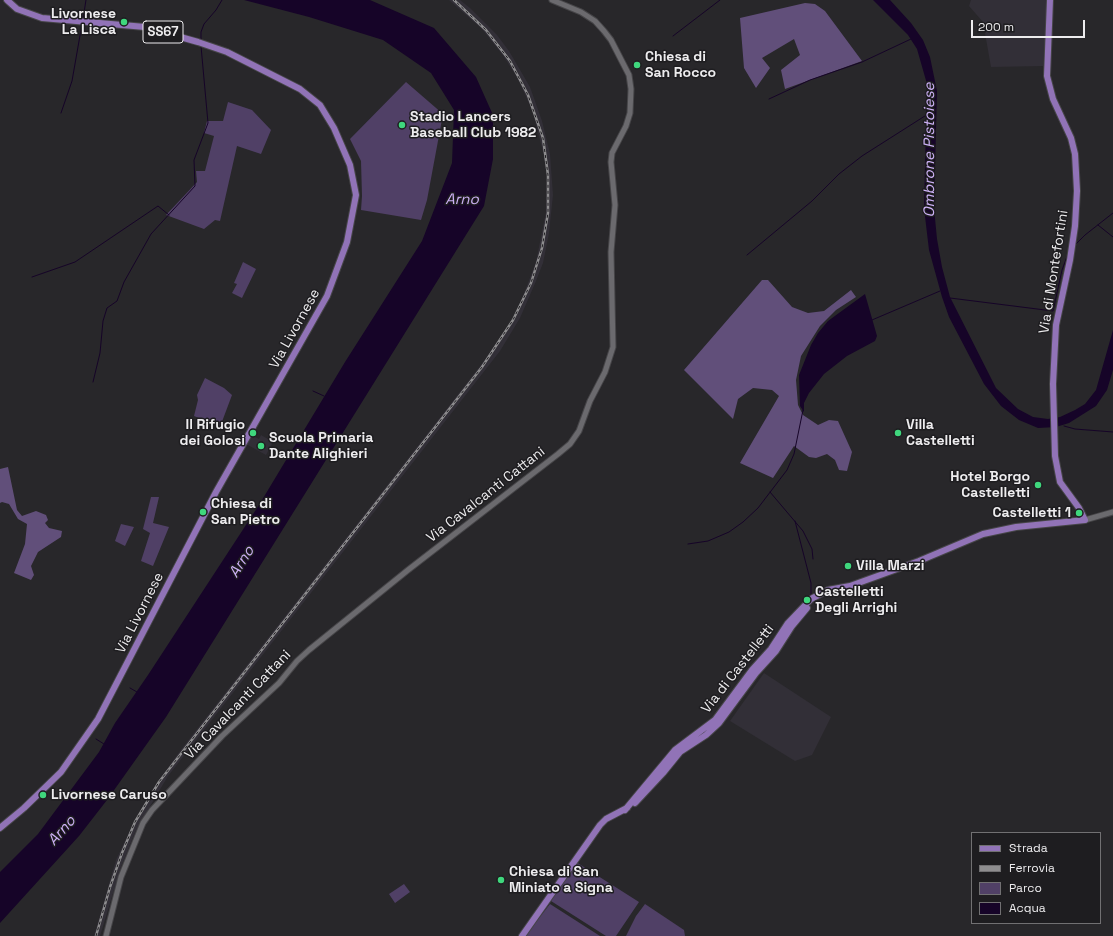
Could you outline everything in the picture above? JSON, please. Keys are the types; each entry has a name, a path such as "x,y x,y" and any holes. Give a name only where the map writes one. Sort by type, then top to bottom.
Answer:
{"main road":[{"name":"Via Livornese","path":"0,828 24,808 61,772 98,719 216,492 330,290 338,270 352,224 356,187 350,165 334,128 324,110 311,96 248,62 212,46 144,27 42,18 18,9 7,0"},
{"name":"Via di Montefortini","path":"1050,0 1047,76 1053,99 1071,138 1075,154 1077,191 1075,226 1071,253 1056,325 1053,414 1056,464 1060,482 1079,508 1085,520"},
{"name":"Via di Castelletti","path":"522,936 600,825 606,819 625,810 675,750 715,720 752,670 771,649 788,623 808,601 820,594 870,579 983,534 1016,527 1085,520"}],"street":[{"name":"Via Cavalcanti Cattani","path":"106,936 121,877 143,823 152,810 222,736 264,699 297,661 319,641 570,444 579,431 590,402 608,365 613,347 614,322 611,252 615,200 611,162 612,153 626,126 632,100 629,75 611,40 595,21 581,12 552,0"},
{"path":"1085,520 1113,512"}],"shaded area":[{"path":"449,0 460,0 497,35 509,51 530,87 542,121 550,154 553,195 549,233 543,263 520,318 500,351 168,776 136,830 121,867 100,936 94,936 116,860 136,818 157,783 180,751 484,361 512,320 536,262 546,212 547,177 544,156 533,112 517,77 502,54 482,29"},
{"path":"971,0 1048,0 1043,66 991,67 983,22 969,6"},
{"path":"805,3 815,4 825,11 862,61 785,89 781,70 800,55 794,39 762,58 770,68 756,88 744,68 740,18"},
{"path":"762,280 768,280 792,307 808,313 824,311 851,290 856,297 836,310 820,326 801,356 796,380 798,405 803,415 818,425 829,420 838,421 852,452 847,471 839,470 835,460 827,454 816,458 809,457 794,446 773,478 740,463 779,396 772,390 753,388 738,399 733,419 684,370"},
{"name":"Scuola Primaria Dante Alighieri","path":"251,435 259,439 261,435 273,442 266,455 246,444"},
{"path":"8,467 17,510 22,516 36,511 46,515 48,520 45,523 49,528 62,531 61,537 38,552 31,566 34,575 31,580 14,573 25,544 27,524 18,519 9,504 2,502 0,503 0,469"},
{"path":"764,673 831,717 812,755 795,761 730,721"}],"green space":[{"path":"406,82 443,114 427,200 421,220 361,210 361,161 350,139"},
{"path":"228,102 252,110 271,130 261,154 237,146 220,221 215,220 204,229 166,215 197,182 196,171 205,171 214,136 204,133 207,121 223,121"},
{"path":"243,262 256,269 242,298 232,293 237,284 234,283"},
{"path":"205,378 224,388 232,395 220,427 194,416 198,400 197,395"},
{"path":"151,497 159,497 153,523 169,527 153,566 141,561 150,533 143,529"},
{"path":"121,524 134,527 125,546 115,541"},
{"path":"576,862 639,902 616,936 606,936 551,901"},
{"path":"404,884 410,892 395,903 389,894"},
{"path":"550,904 600,936 525,936"},
{"path":"645,904 684,930 685,936 626,936 636,916"}],"water":[{"name":"Arno","path":"244,0 370,0 434,28 476,77 493,115 493,159 484,206 166,717 107,800 79,836 0,923 0,872 38,834 99,752 115,723 259,505 345,362 422,241 452,163 454,110 431,73 383,40 309,17"},
{"name":"Ombrone Pistoiese","path":"873,0 890,0 911,23 923,40 930,57 937,91 934,208 942,267 950,297 996,388 1018,409 1033,417 1048,419 1060,417 1075,410 1085,404 1096,390 1113,330 1113,370 1107,390 1096,406 1069,423 1056,427 1038,428 1019,420 1001,406 984,384 949,317 929,250 924,208 927,84 917,49 908,35"},
{"path":"865,294 877,336 875,341 847,356 824,374 809,393 804,403 804,412 800,406 799,375 811,345 818,333 828,321"}],"waterway":[{"path":"83,19 86,0"},
{"path":"201,41 201,32 204,24 222,0"},
{"path":"673,36 720,0"},
{"path":"61,113 72,81 82,24"},
{"path":"769,99 810,80 862,62 911,39"},
{"path":"93,382 100,353 103,321 107,308 117,301 124,282 151,234 195,186 194,160 208,123 201,46"},
{"name":"Ombrone Pistoiese","path":"747,255 812,201 839,174 862,156 928,114"},
{"path":"32,277 75,262 158,206 169,215"},
{"path":"1075,245 1085,235 1113,213"},
{"path":"1098,225 1113,237"},
{"path":"950,298 1053,311 1062,270 1068,254"},
{"path":"872,320 940,291"},
{"path":"313,391 324,396"},
{"path":"688,544 708,541 729,532 743,522 758,508 787,470 794,454 803,410"},
{"path":"1064,426 1075,429 1113,432"},
{"path":"770,492 803,531 812,549 813,559"},
{"path":"795,521 811,583 811,595"},
{"path":"130,688 137,692"},
{"path":"96,739 104,744"}],"railway":[{"path":"96,936 110,887 122,853 135,822 159,782 482,367 513,320 531,283 542,248 548,213 548,175 543,138 528,95 510,61 486,30 454,0"}],"place":[{"name":"Livornese La Lisca","path":"124,22"},
{"name":"Chiesa di San Rocco","path":"637,65"},
{"name":"Stadio Lancers Baseball Club 1982","path":"402,125"},
{"name":"Il Rifugio dei Golosi","path":"253,433"},
{"name":"Villa Castelletti","path":"898,433"},
{"name":"Scuola Primaria Dante Alighieri","path":"261,446"},
{"name":"Hotel Borgo Castelletti","path":"1038,485"},
{"name":"Chiesa di San Pietro","path":"203,512"},
{"name":"Castelletti 1","path":"1079,513"},
{"name":"Villa Marzi","path":"848,566"},
{"name":"Castelletti Degli Arrighi","path":"807,600"},
{"name":"Livornese Caruso","path":"43,795"},
{"name":"Chiesa di San Miniato a Signa","path":"501,880"}]}
